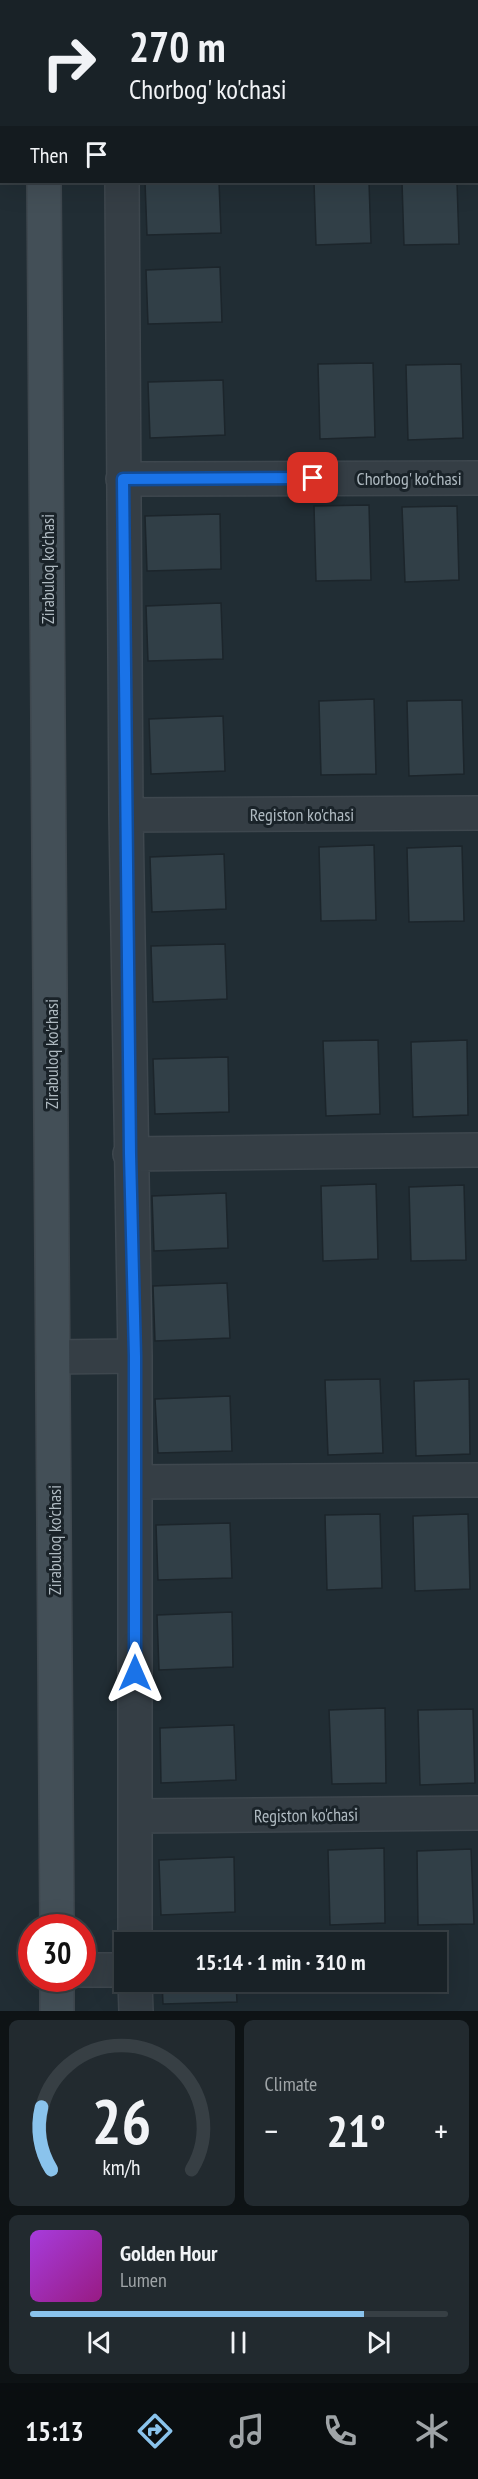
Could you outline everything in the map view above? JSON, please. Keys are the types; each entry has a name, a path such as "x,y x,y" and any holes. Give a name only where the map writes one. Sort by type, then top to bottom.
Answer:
{"street":[{"name":"Zirabuloq ko'chasi","path":"44,183 57,1914"},
{"path":"122,183 126,815 135,1356 135,1932"},
{"name":"Chorbog' ko'chasi","path":"123,479 478,478"},
{"name":"Registon ko'chasi","path":"126,815 478,813"},
{"path":"130,1154 478,1150"},
{"path":"53,1357 135,1356"},
{"path":"135,1482 478,1480"},
{"name":"Registon ko'chasi","path":"135,1816 478,1813"},
{"path":"96,1970 114,1970"},
{"path":"57,1992 57,2011"},
{"path":"135,1992 136,2011"}],"building":[{"path":"145,183 219,183 221,233 147,235"},
{"path":"314,183 369,183 371,243 316,245"},
{"path":"402,183 457,183 459,244 404,245"},
{"path":"220,267 222,322 148,324 146,270"},
{"path":"373,363 375,437 320,439 318,364"},
{"path":"461,364 463,438 408,440 406,365"},
{"path":"223,380 225,435 150,438 148,382"},
{"path":"369,505 371,580 316,581 314,506"},
{"path":"457,506 459,580 405,582 402,507"},
{"path":"220,514 221,569 147,571 145,516"},
{"path":"221,603 223,659 148,661 146,606"},
{"path":"374,699 376,774 321,775 319,701"},
{"path":"462,700 464,774 409,776 407,701"},
{"path":"223,716 225,771 151,774 149,719"},
{"path":"374,845 376,920 321,921 319,847"},
{"path":"462,846 464,921 409,922 407,848"},
{"path":"224,854 226,909 152,912 150,857"},
{"path":"225,944 227,999 153,1002 151,946"},
{"path":"378,1040 380,1114 326,1116 323,1041"},
{"path":"467,1040 468,1115 413,1117 411,1042"},
{"path":"228,1057 229,1112 155,1114 153,1059"},
{"path":"376,1184 378,1259 323,1261 321,1186"},
{"path":"464,1185 466,1260 411,1261 409,1187"},
{"path":"226,1193 228,1248 154,1251 152,1196"},
{"path":"227,1283 230,1338 155,1341 153,1286"},
{"path":"380,1379 383,1453 328,1455 325,1380"},
{"path":"469,1379 470,1454 416,1456 414,1381"},
{"path":"230,1396 232,1451 158,1453 155,1399"},
{"path":"380,1514 382,1588 327,1590 325,1515"},
{"path":"468,1514 470,1589 415,1591 413,1516"},
{"path":"230,1523 232,1578 158,1580 156,1525"},
{"path":"232,1612 233,1667 159,1670 157,1615"},
{"path":"385,1708 386,1783 332,1784 329,1710"},
{"path":"473,1709 475,1783 420,1785 418,1710"},
{"path":"234,1725 236,1780 161,1783 160,1728"},
{"path":"384,1848 385,1923 330,1925 328,1850"},
{"path":"471,1849 474,1924 418,1925 417,1851"},
{"path":"234,1857 235,1912 161,1915 159,1860"},
{"path":"162,1992 236,1992 237,2002 163,2004"}],"route":[{"path":"135,1673 135,1356 130,1154 123,479 313,478"}]}
